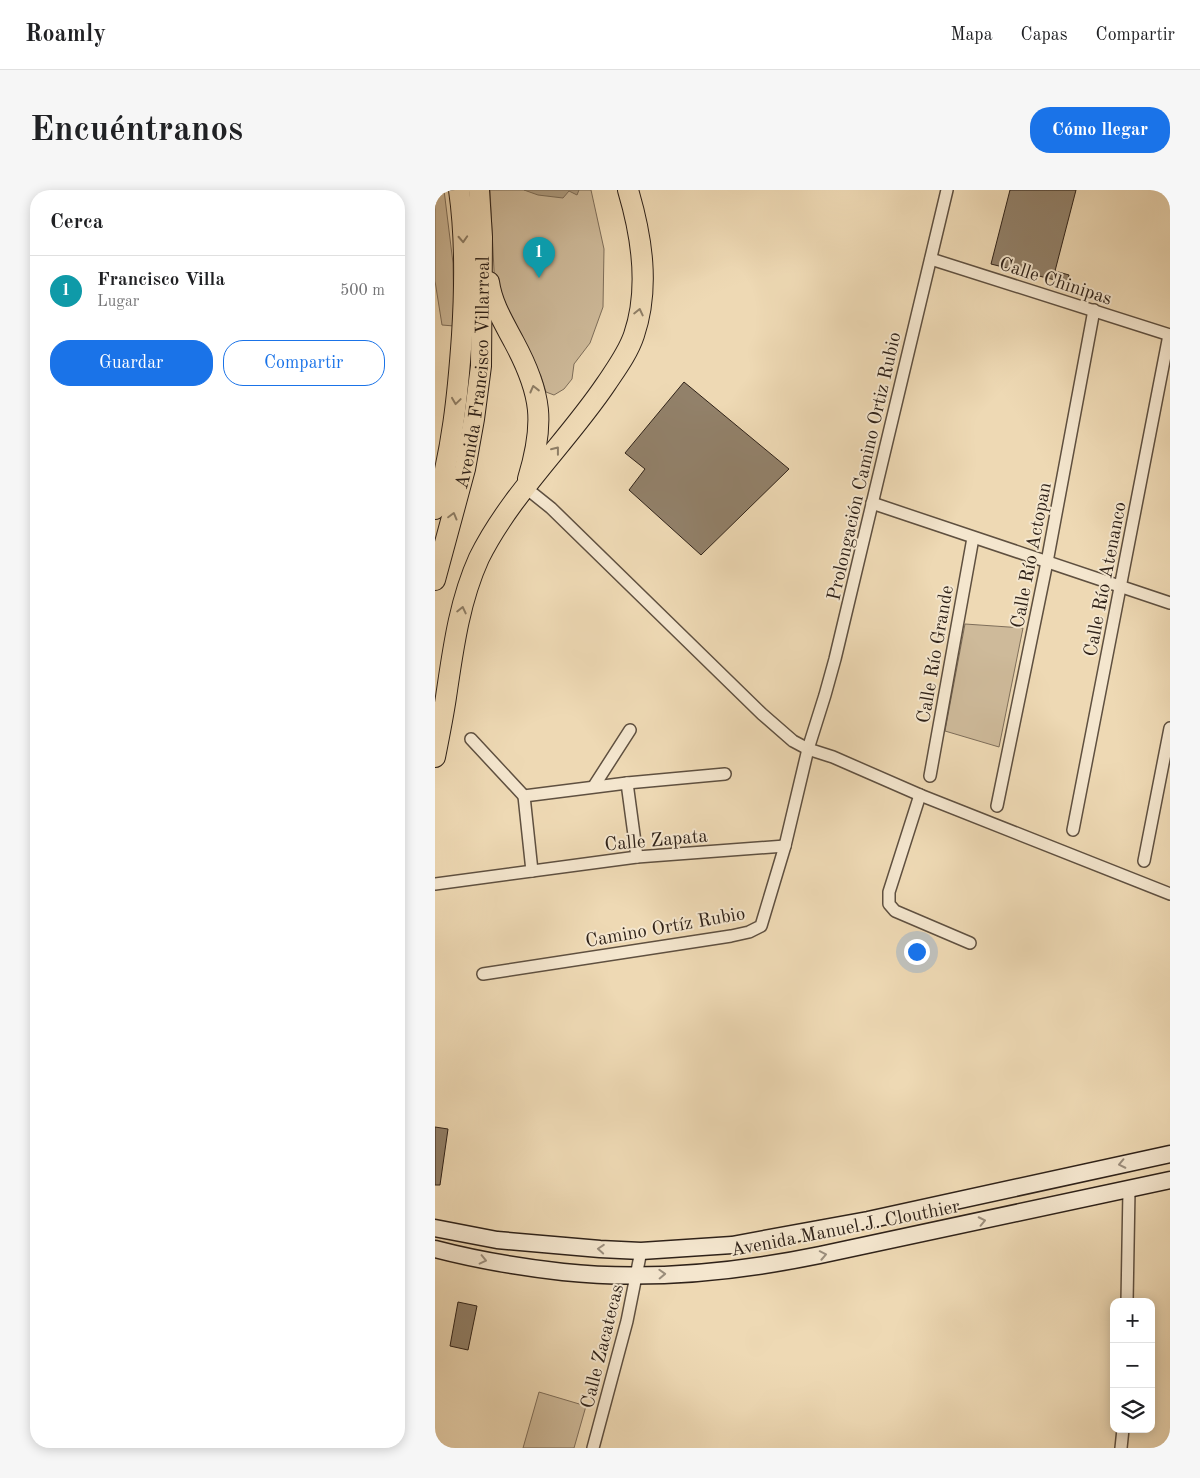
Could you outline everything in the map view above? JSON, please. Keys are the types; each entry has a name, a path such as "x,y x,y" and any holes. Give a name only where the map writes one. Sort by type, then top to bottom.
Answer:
{"highway":[{"name":"Avenida Francisco Villarreal","path":"435,508 449,449 459,386 464,254 459,190"},
{"name":"Avenida Francisco Villarreal","path":"435,580 465,470 481,366 482,237 479,190"},
{"path":"435,757 451,657 462,606 476,566 498,526 597,397 622,359 634,336 642,302 643,278 636,217 628,190"},
{"path":"482,237 490,293 531,376 538,402 538,437 526,488"},
{"path":"435,703 451,657"}],"main road":[{"name":"Avenida Manuel J. Clouthier","path":"435,1228 454,1233 521,1242 641,1251 732,1245 798,1234 1170,1154"},
{"name":"Avenida Manuel J. Clouthier","path":"435,1250 496,1263 564,1272 635,1275 709,1272 776,1264 1170,1180"}],"street":[{"name":"Prolongación Camino Ortiz Rubio","path":"808,749 828,686 947,190"},
{"name":"Calle Chinipas","path":"931,259 1169,335"},
{"name":"Calle Río Actopan","path":"997,806 1047,562 1094,310"},
{"name":"Calle Río Atenanco","path":"1073,830 1169,335"},
{"path":"526,488 551,508 793,741 920,795 1170,894"},
{"path":"872,504 1170,603"},
{"name":"Calle Río Grande","path":"930,776 973,538"},
{"path":"1144,861 1170,728"},
{"path":"594,786 630,730"},
{"path":"471,740 525,796 532,871"},
{"name":"Camino Ortíz Rubio","path":"483,974 731,936 749,932 761,926 785,846 808,749"},
{"path":"525,796 627,782 725,774"},
{"path":"627,782 637,857"},
{"path":"920,795 889,892 889,904 895,911 970,943"},
{"name":"Calle Zapata","path":"435,884 637,857 785,846"},
{"path":"1127,1298 1129,1190"},
{"name":"Calle Zacatecas","path":"593,1448 627,1322 641,1251"},
{"path":"1121,1448 1123,1433"}],"shaded area":[{"path":"435,190 444,190 453,263 454,326 442,325 435,281"},
{"path":"490,190 591,190 604,249 603,307 590,343 574,364 572,379 564,389 554,395 546,392 541,376 495,290"},
{"path":"524,190 579,190 577,195 569,191 563,198 538,195"},
{"path":"965,624 1023,628 999,747 945,731"},
{"path":"539,1392 586,1406 574,1448 523,1448"}],"building":[{"path":"1010,190 1076,190 1055,271 1069,275 1067,283 991,264"},
{"path":"684,382 789,469 701,555 629,490 645,469 625,453"},
{"path":"435,1127 448,1129 440,1185 435,1185"},
{"path":"458,1302 477,1306 468,1350 450,1346"}],"place":[{"name":"Francisco Villa","path":"539,278"}]}
